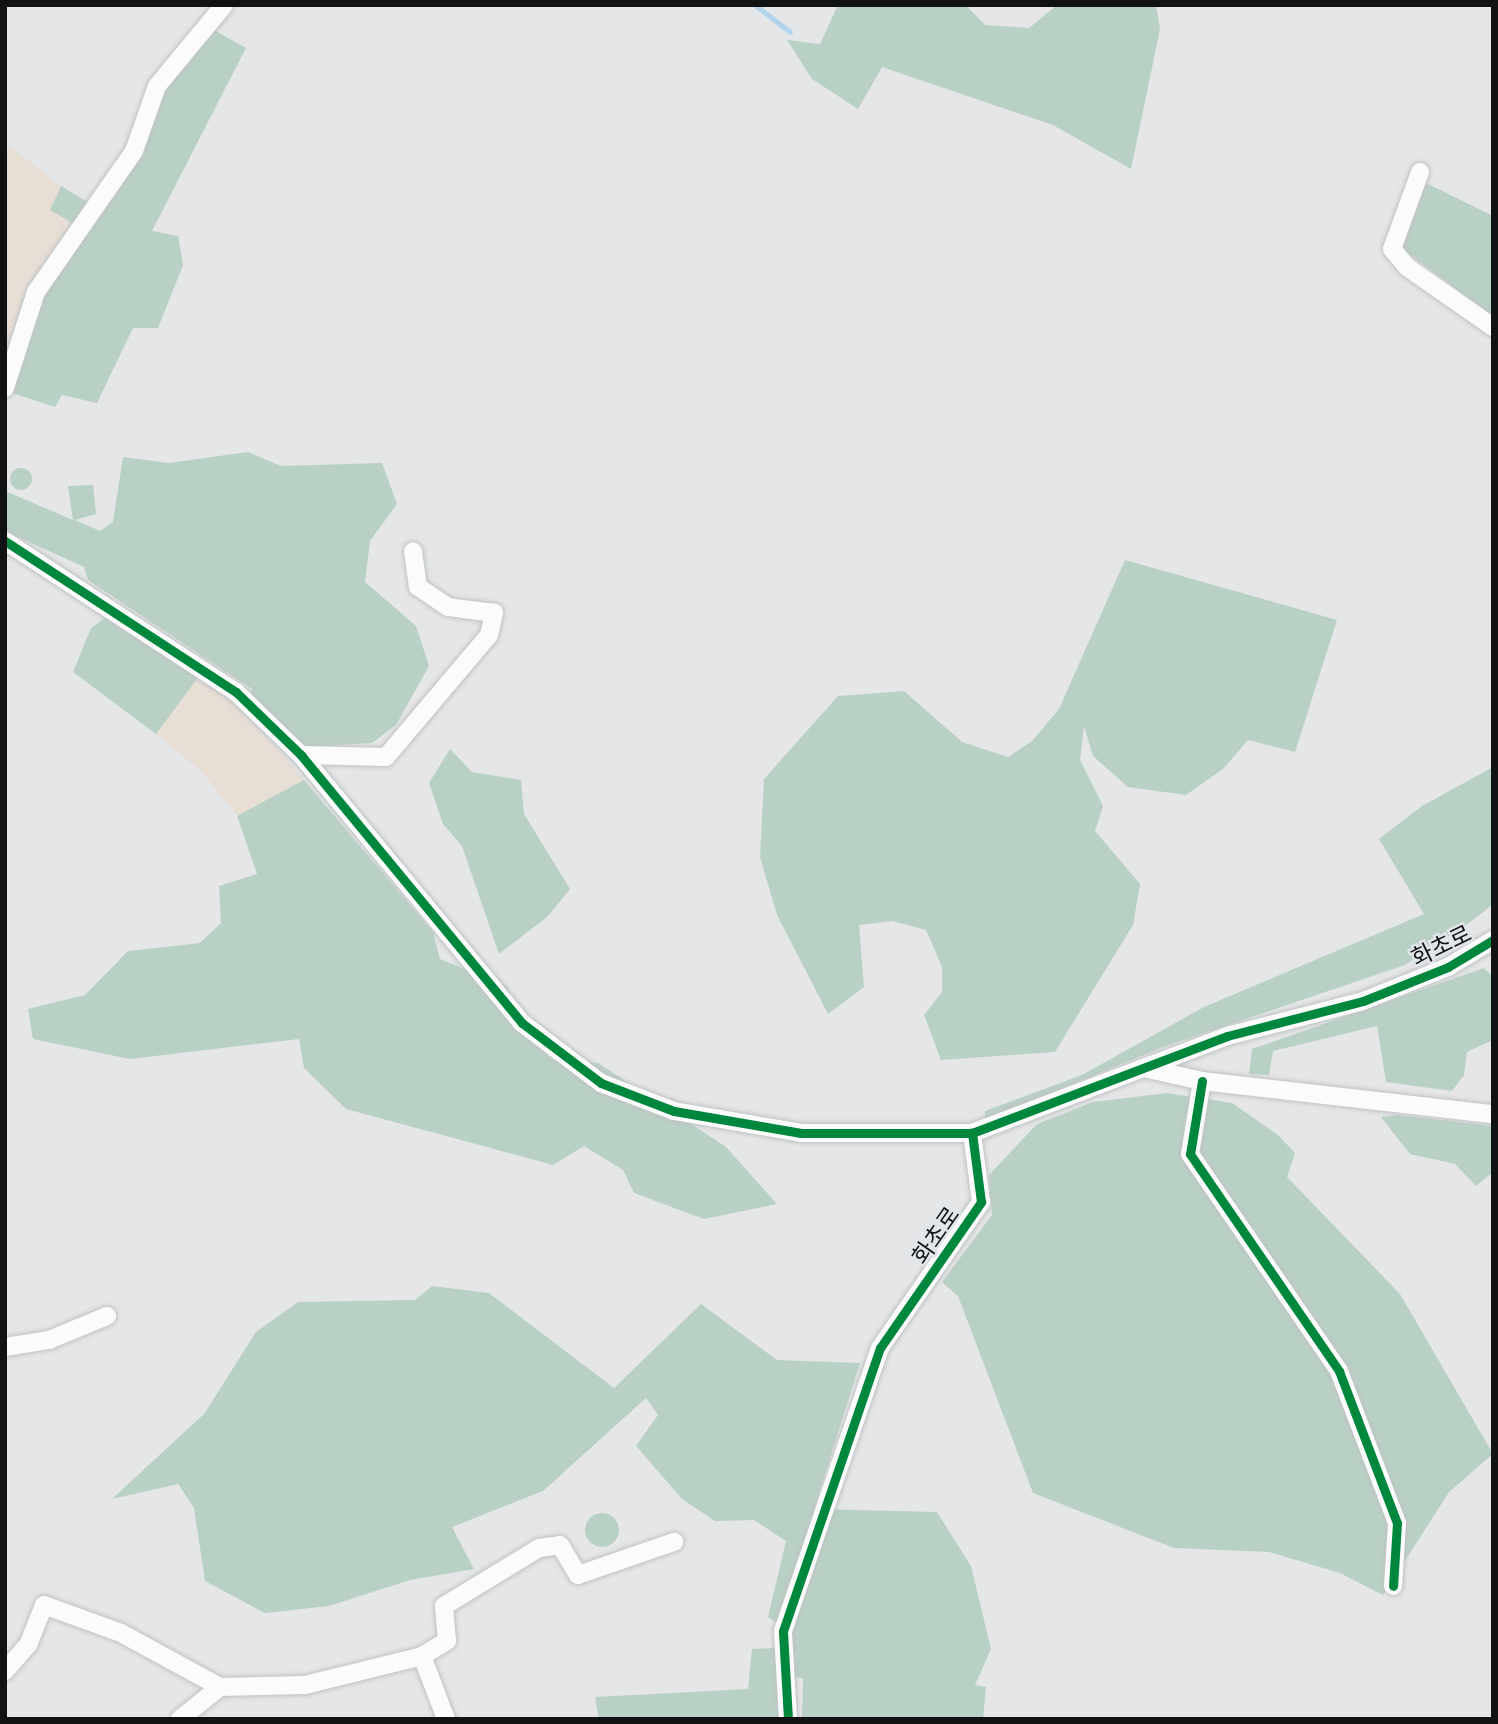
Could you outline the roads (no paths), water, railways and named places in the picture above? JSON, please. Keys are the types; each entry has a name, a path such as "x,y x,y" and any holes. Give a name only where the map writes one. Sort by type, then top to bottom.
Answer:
{"street":[{"path":"5,388 36,292 134,151 157,86 224,5"},
{"path":"1420,172 1392,249 1407,267 1493,327"},
{"path":"5,541 195,660 301,755 522,1023 601,1083 674,1111 747,1128 883,1136 972,1133"},
{"path":"301,755 386,757 489,635 494,613 448,607 418,587 413,551"},
{"name":"화초로","path":"788,1719 783,1631 880,1348 981,1202 972,1133 1227,1036 1363,1001 1448,967 1493,940"},
{"path":"1144,1068 1202,1081 1493,1114"},
{"path":"1202,1081 1190,1154 1339,1371 1397,1523 1392,1586"},
{"path":"5,1347 49,1340 107,1316"},
{"path":"5,1671 28,1645 44,1605 121,1633 220,1687 305,1685 422,1656 447,1641 443,1606 539,1548 560,1545 578,1575 674,1542"},
{"path":"422,1656 446,1719"},
{"path":"180,1719 220,1687"}],"waterway":[{"path":"755,5 790,32"}]}
